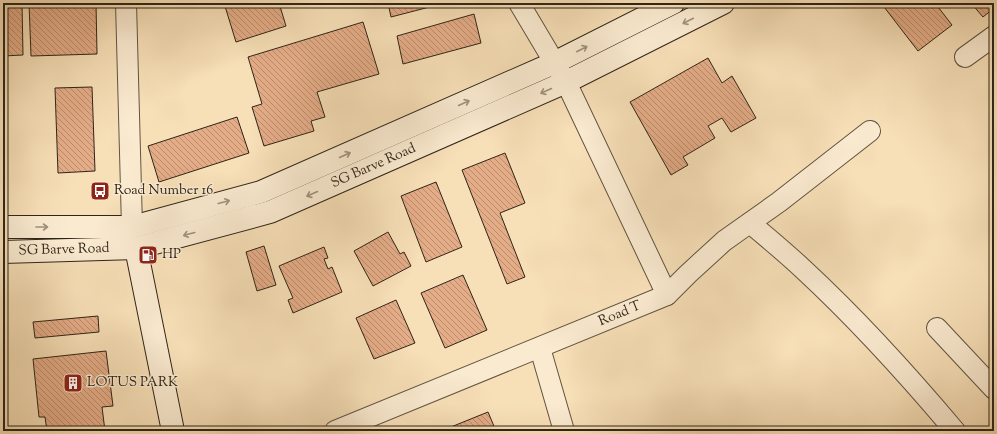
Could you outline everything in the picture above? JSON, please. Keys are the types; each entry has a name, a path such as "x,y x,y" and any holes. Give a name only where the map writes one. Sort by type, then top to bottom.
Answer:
{"main road":[{"name":"SG Barve Road","path":"3,227 132,227 261,192 554,63 673,3"},
{"name":"SG Barve Road","path":"3,252 136,248 270,212 566,82 723,3"},
{"path":"136,248 173,431"}],"street":[{"path":"126,3 132,227"},
{"path":"519,3 566,82 667,295 724,242 779,202 870,131"},
{"path":"965,57 994,36"},
{"path":"750,222 802,268 847,312 922,392 955,431"},
{"name":"Road T","path":"335,431 667,295"},
{"path":"938,328 994,390"},
{"path":"540,348 564,431"}],"building":[{"path":"3,3 22,3 23,55 3,56"},
{"path":"29,3 96,3 97,54 31,56"},
{"path":"224,3 279,3 286,26 236,42"},
{"path":"388,3 445,3 391,17"},
{"path":"881,3 935,3 952,25 918,51"},
{"path":"971,3 994,3 994,8 983,17"},
{"path":"474,14 481,43 403,64 397,36"},
{"path":"363,22 379,74 317,92 325,117 311,121 314,131 264,146 252,107 262,104 248,57"},
{"path":"708,58 722,83 732,76 756,118 731,132 722,118 708,126 715,138 683,157 688,165 671,175 630,102"},
{"path":"92,87 95,171 58,173 55,88"},
{"path":"237,117 249,153 159,182 148,146"},
{"path":"505,153 525,203 500,213 525,277 507,284 462,170"},
{"path":"436,182 462,247 426,262 401,196"},
{"path":"388,232 400,254 404,252 411,266 373,286 354,251"},
{"path":"264,246 276,285 257,291 246,252"},
{"path":"324,247 328,258 324,259 328,269 332,267 342,292 293,313 288,300 293,298 279,266"},
{"path":"463,275 487,330 445,348 421,293"},
{"path":"396,300 415,343 374,359 356,318"},
{"path":"98,316 99,332 35,338 33,322"},
{"name":"LOTUS PARK","path":"106,351 113,406 102,407 105,431 47,431 45,417 39,417 33,359"},
{"path":"488,412 496,431 441,431"}],"place":[{"name":"Road Number 16","path":"100,191"},
{"name":"HP","path":"148,255"},
{"name":"LOTUS PARK","path":"73,383"}]}
